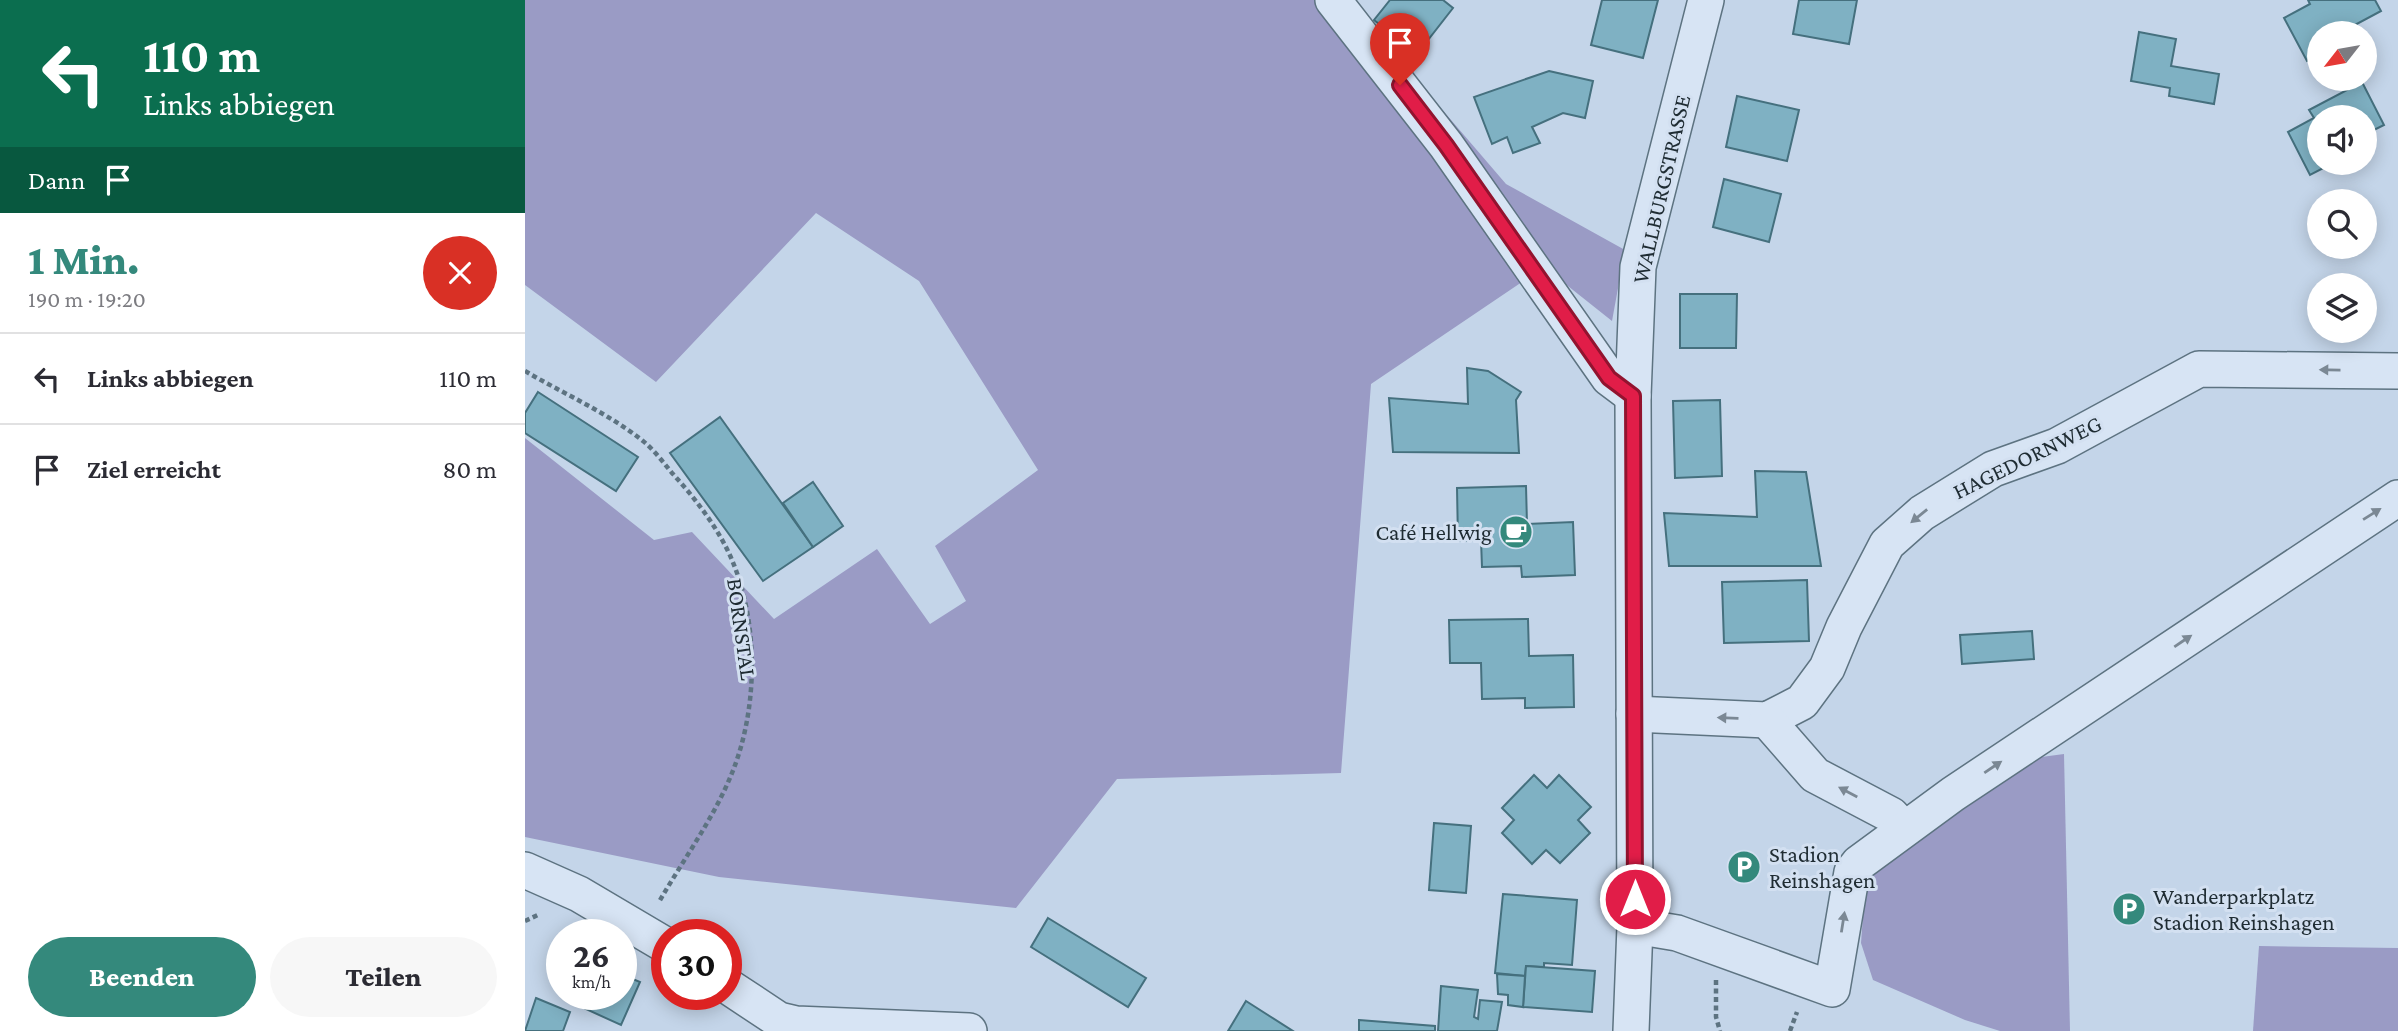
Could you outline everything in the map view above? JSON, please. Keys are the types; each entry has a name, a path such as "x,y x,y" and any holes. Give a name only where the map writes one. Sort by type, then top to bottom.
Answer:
{"street":[{"path":"1333,0 1446,145 1609,378 1633,396"},
{"name":"WALLBURGSTRASSE","path":"1631,1031 1635,926 1633,396 1638,267 1706,0"},
{"name":"HAGEDORNWEG","path":"1635,714 1766,720 1803,702 1827,668 1844,627 1887,544 1922,513 1993,469 2056,446 2199,369 2398,371"},
{"path":"1635,926 1678,933 1832,989 1852,872 1904,829 2398,498"},
{"path":"1766,720 1815,775 1891,815 1904,829"},
{"path":"525,870 579,894 651,936"},
{"path":"742,996 779,1020 796,1024 838,1028 969,1031"}],"path":[{"name":"BORNSTAL","path":"525,371 624,427 646,443 685,487 714,528 732,559 742,592 752,678 743,741 732,774 664,919"},
{"path":"1717,947 1716,1017 1720,1031"}],"shaded area":[{"path":"525,0 1348,0 1506,184 1625,250 1612,321 1544,267 1371,384 1341,773 1117,779 1016,908 719,877 525,837 525,438 654,540 692,532 774,619 877,549 930,624 966,601 935,546 1038,470 919,281 816,213 656,382 525,285"},
{"path":"2064,754 2070,1031 2000,1031 1965,1020 1873,980 1861,943 1866,875 2034,758"},
{"path":"2259,946 2398,948 2398,1031 2253,1031"}],"building":[{"path":"1390,0 1443,0 1453,8 1417,54 1374,20"},
{"path":"1602,0 1658,0 1643,58 1591,45"},
{"path":"1799,0 1857,0 1849,44 1793,34"},
{"path":"2308,0 2375,0 2381,11 2362,21 2307,21 2307,61 2284,18 2310,4"},
{"path":"2139,32 2176,39 2171,66 2219,74 2214,104 2169,96 2170,88 2131,81"},
{"path":"1549,71 1593,81 1585,118 1563,113 1532,127 1540,143 1513,153 1507,137 1492,144 1474,97"},
{"path":"2345,91 2367,91 2374,105 2318,105"},
{"path":"1737,96 1799,110 1787,161 1726,147"},
{"path":"2377,111 2384,125 2377,128"},
{"path":"2307,122 2307,169 2288,132"},
{"path":"1724,179 1781,194 1769,242 1713,227"},
{"path":"1680,294 1737,294 1736,348 1680,348"},
{"path":"1467,368 1488,371 1521,392 1516,400 1519,453 1393,452 1389,398 1468,404"},
{"path":"538,392 638,457 616,491 525,433 525,413"},
{"path":"1720,400 1722,476 1675,478 1673,401"},
{"path":"720,417 813,547 763,581 670,453"},
{"path":"1755,471 1806,472 1821,566 1669,566 1664,513 1757,517"},
{"path":"813,482 843,526 813,547 783,503"},
{"name":"Café Hellwig","path":"1526,486 1527,524 1573,522 1575,575 1522,577 1521,566 1482,567 1481,540 1458,541 1457,488"},
{"path":"1807,580 1809,641 1724,643 1722,582"},
{"path":"1528,619 1529,656 1573,655 1574,707 1525,708 1525,698 1482,699 1481,663 1450,663 1449,620"},
{"path":"2032,631 2034,659 1962,664 1960,635"},
{"path":"1534,775 1547,788 1559,775 1591,807 1578,820 1590,833 1560,863 1546,850 1532,864 1502,833 1514,820 1502,808"},
{"path":"1434,823 1471,826 1466,893 1429,890"},
{"path":"1503,894 1577,900 1572,965 1544,963 1544,967 1526,966 1525,976 1495,973"},
{"path":"1048,918 1146,978 1128,1007 1031,947"},
{"path":"1526,966 1595,971 1592,1012 1523,1007"},
{"path":"1497,974 1525,976 1523,1007 1508,1005 1508,995 1498,994"},
{"path":"1441,986 1478,990 1474,1017 1478,1019 1480,1000 1502,1002 1497,1031 1438,1031"},
{"path":"536,998 546,1002 546,1010 570,1012 563,1031 525,1031"},
{"path":"1246,1001 1293,1031 1228,1031"},
{"path":"588,1010 628,1010 621,1025"},
{"path":"1359,1020 1435,1026 1435,1031 1359,1031"}],"place":[{"name":"Café Hellwig","path":"1516,532"},
{"name":"Stadion Reinshagen","path":"1744,867"},
{"name":"Wanderparkplatz Stadion Reinshagen","path":"2129,909"}],"route":[{"path":"1400,85 1446,145 1609,378 1633,396 1635,899"}]}
